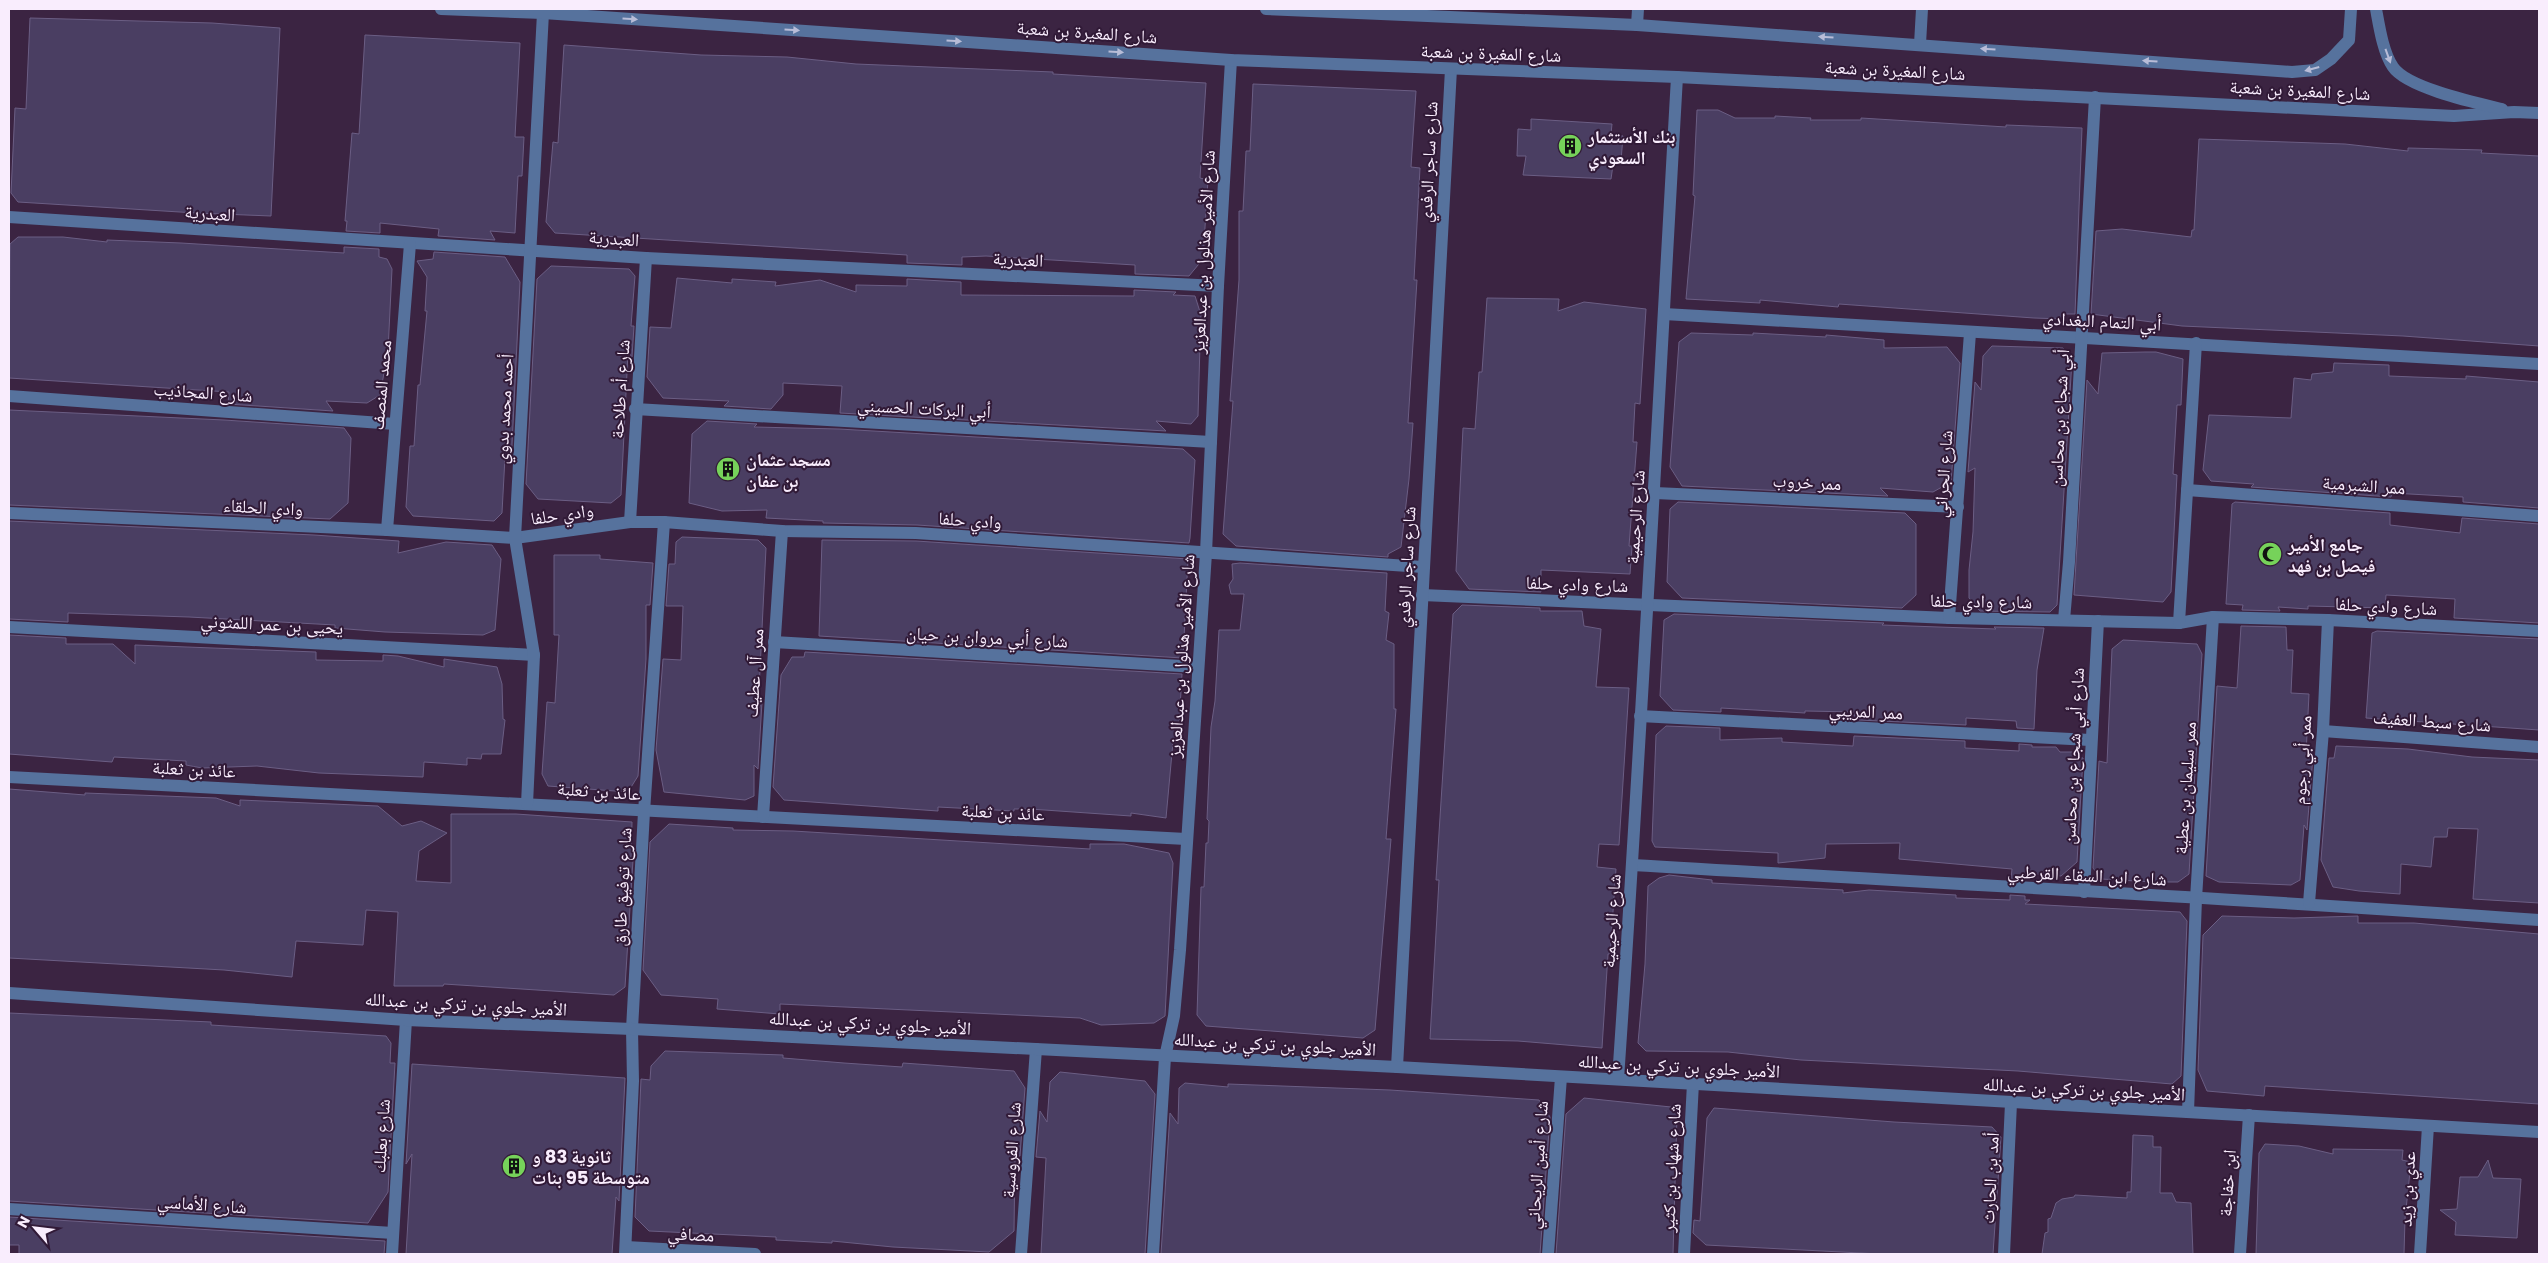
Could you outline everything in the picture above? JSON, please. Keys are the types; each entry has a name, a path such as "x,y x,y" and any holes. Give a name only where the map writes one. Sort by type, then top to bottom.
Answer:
{"street":[{"name":"شارع المغيرة بن شعبة","path":"442,9 543,13 1231,60 1677,77 2454,116 2514,112 2539,113"},
{"name":"شارع المغيرة بن شعبة","path":"1266,9 1638,25 2292,72 2315,70 2331,59 2349,40 2351,9"},
{"path":"1638,9 1638,25"},
{"path":"1920,44 1922,9"},
{"path":"2376,9 2380,34 2393,68 2418,86 2514,112"},
{"name":"أحمد محمد بدوي","path":"527,804 534,655 515,538 543,13"},
{"name":"شارع الأمير هذلول بن عبدالعزيز","path":"1153,1254 1165,1057 1174,1016 1180,950 1206,553 1218,286 1231,60"},
{"name":"شارع ساجر الرفدي","path":"1397,1067 1451,69"},
{"name":"شارع الرحيمية","path":"1618,1079 1646,605 1655,493 1677,77"},
{"name":"أبي شجاع بن محاسن","path":"2064,620 2070,562 2095,97"},
{"name":"العبدرية","path":"9,217 410,244 530,248 646,258 1218,286"},
{"name":"محمد المنصف","path":"387,530 410,244"},
{"name":"شارع أم طلاحة","path":"630,522 635,409 646,258"},
{"name":"أبي التمام البغدادي","path":"1664,314 1970,333 2196,343 2539,364"},
{"name":"شارع الجراني","path":"1949,618 1970,333"},
{"path":"2179,623 2196,343"},
{"name":"شارع المجاذيب","path":"9,396 395,424"},
{"name":"أبي البركات الحسيني","path":"635,409 1211,442"},
{"name":"ممر الشبرمية","path":"2187,490 2539,516"},
{"name":"ممر خروب","path":"1655,493 1958,507"},
{"name":"وادي الحلقاء","path":"9,513 387,530 515,538"},
{"name":"وادي حلفا","path":"515,538 630,522 664,522 782,530 916,533 1423,567"},
{"name":"شارع توفيق طارق","path":"625,1250 633,1067 632,1028 644,812 664,522"},
{"name":"ممر آل عطيف","path":"763,817 782,530"},
{"name":"شارع وادي حلفا","path":"1422,595 1949,618 2179,623 2213,617 2328,620 2539,632"},
{"name":"ممر سليمان بن عطية","path":"2188,1112 2196,899 2213,617"},
{"name":"ممر أبي رجوم","path":"2309,903 2323,731 2328,620"},
{"name":"شارع أبي شجاع بن محاسن","path":"2084,892 2090,740 2098,621"},
{"name":"يحيى بن عمر اللمثوني","path":"9,628 534,655"},
{"name":"شارع أبي مروان بن حيان","path":"774,642 1198,667"},
{"name":"ممر المريبي","path":"1640,716 2090,740"},
{"name":"شارع سبط العفيف","path":"2323,731 2539,746"},
{"name":"عائذ بن ثعلبة","path":"9,777 527,804 644,812 1186,839"},
{"name":"شارع ابن السقاء القرطبي","path":"1632,865 2196,899 2309,903 2539,920"},
{"name":"الأمير جلوي بن تركي بن عبدالله","path":"9,993 406,1020 632,1028 1165,1057 1397,1067 2539,1132"},
{"name":"شارع بعلبك","path":"392,1254 406,1020"},
{"name":"شارع الفروسية","path":"1021,1254 1036,1049"},
{"name":"شارع أمين الريحاني","path":"1548,1254 1560,1077"},
{"name":"شارع شهاب بن كثير","path":"1684,1254 1694,1083"},
{"name":"أمد بن الحارث","path":"2004,1254 2011,1103"},
{"name":"ابن خفاجة","path":"2240,1254 2249,1115"},
{"name":"عدي بن زيد","path":"2420,1254 2428,1126"},
{"name":"شارع الأماسي","path":"9,1209 393,1233"},
{"name":"مصافي","path":"625,1250 755,1254"}],"building":[{"path":"30,18 212,23 280,28 271,216 18,202 11,193 15,108 26,109"},
{"path":"365,35 520,43 515,137 524,137 522,176 518,176 515,233 490,231 495,240 438,236 439,229 380,223 380,233 346,231 347,221 345,221 352,133 359,134"},
{"path":"564,45 701,55 787,57 856,64 1053,72 1053,74 1206,83 1200,178 1208,180 1203,259 1189,276 1135,274 1135,265 986,256 962,257 962,265 907,263 907,255 555,233 546,222 553,142 558,143"},
{"path":"1253,84 1416,91 1411,167 1420,168 1414,280 1417,280 1408,423 1413,423 1401,547 1388,554 1388,557 1236,546 1223,534 1233,401 1230,401 1239,280 1239,211 1243,211 1246,151 1250,151"},
{"path":"1697,110 1718,110 1735,118 1775,118 1775,116 1811,118 1810,120 1861,120 1861,118 2006,127 2006,125 2082,128 2075,314 2063,314 2062,319 2034,318 1839,304 1838,307 1760,300 1760,303 1686,299 1695,196 1693,195"},
{"name":"بنك الأستثمار السعودي","path":"1531,119 1612,124 1611,134 1623,136 1621,161 1614,158 1611,179 1523,175 1526,156 1517,156 1518,129 1531,130"},
{"path":"2199,139 2345,144 2408,151 2408,148 2482,150 2481,153 2539,156 2539,346 2403,336 2182,326 2091,314 2096,231 2122,229 2191,237 2192,230 2194,230"},
{"path":"18,237 63,237 107,242 107,240 181,243 344,253 344,247 379,249 379,257 387,259 392,269 388,351 380,395 367,403 326,401 333,411 228,404 229,392 9,378 10,244"},
{"path":"434,252 505,257 520,282 511,465 505,457 502,513 494,521 413,516 406,507 410,446 414,446 418,385 420,385 427,311 425,311 427,277 417,261 433,259"},
{"path":"551,266 629,269 635,276 631,326 634,326 632,357 628,352 621,495 611,503 538,499 526,484 537,279"},
{"path":"677,278 732,283 732,279 776,282 775,286 820,280 856,292 856,285 907,286 907,279 961,282 961,295 1134,296 1134,290 1176,292 1173,295 1195,296 1201,315 1198,344 1200,344 1198,416 1191,424 1156,421 1166,431 840,413 842,386 783,383 783,395 771,409 724,406 729,401 663,398 647,377 650,327 671,328"},
{"path":"1487,298 1559,299 1558,311 1584,302 1646,309 1640,404 1635,403 1633,442 1637,442 1629,546 1632,546 1630,574 1541,570 1541,592 1469,589 1456,571 1463,428 1475,429 1479,372 1482,372"},
{"path":"1691,333 1753,335 1753,333 1826,337 1826,335 1884,340 1884,348 1947,347 1960,363 1951,482 1933,492 1880,488 1888,496 1682,486 1670,467 1679,342"},
{"path":"1992,346 2063,348 2072,360 2057,605 2050,612 1980,611 1969,598 1975,468 1968,472 1975,382 1981,390 1983,356"},
{"path":"2156,352 2183,359 2181,405 2177,405 2173,474 2177,475 2171,592 2163,602 2074,595 2087,380 2098,394 2102,353"},
{"path":"2334,363 2389,365 2389,376 2466,379 2466,376 2539,382 2539,508 2463,502 2463,497 2392,493 2391,497 2251,487 2254,484 2211,481 2203,470 2209,415 2291,418 2294,378 2311,380 2312,374 2333,372"},
{"path":"9,410 224,420 344,428 351,438 348,503 330,519 9,505"},
{"path":"707,421 757,424 754,427 839,429 1183,449 1195,460 1189,543 917,525 823,523 823,521 766,518 767,510 722,511 689,503 692,434"},
{"path":"1678,502 1905,513 1916,524 1916,595 1902,608 1682,598 1667,582 1670,509"},
{"path":"2235,502 2390,513 2390,525 2460,533 2462,518 2539,524 2539,623 2454,618 2455,599 2386,595 2385,608 2308,606 2308,609 2278,607 2280,611 2242,610 2243,605 2226,604 2232,504"},
{"path":"9,521 314,535 399,541 398,553 446,542 492,545 501,559 495,630 483,635 385,632 335,628 335,625 68,613 68,622 9,619"},
{"path":"682,537 758,540 766,548 758,710 762,702 758,769 754,765 754,796 745,800 664,792 656,750 663,659 681,660 683,606 666,606 669,564 675,564 676,542"},
{"path":"822,540 916,541 1188,559 1183,658 819,636"},
{"path":"554,555 600,555 600,559 653,563 650,605 646,605 646,659 638,776 628,792 548,786 542,774 547,702 555,703 559,635 554,635"},
{"path":"1232,564 1387,573 1385,611 1389,613 1386,640 1394,644 1394,709 1396,709 1386,839 1391,839 1375,1030 1363,1038 1206,1026 1197,1015 1201,887 1204,887 1206,843 1208,843 1209,821 1207,819 1211,727 1215,701 1219,630 1240,630 1244,594 1231,594 1229,585 1233,579"},
{"path":"1462,605 1540,608 1540,611 1582,611 1584,626 1601,629 1596,687 1629,688 1619,845 1599,844 1597,867 1616,869 1602,1048 1518,1041 1430,1039 1439,880 1436,880 1453,614"},
{"path":"1674,614 1884,623 1882,625 1996,629 1994,627 2044,628 2037,670 2034,729 2017,728 2016,721 1966,718 1966,725 1859,720 1859,716 1854,716 1855,712 1805,711 1805,713 1721,708 1721,712 1673,710 1660,696 1664,620"},
{"path":"2241,626 2286,627 2287,650 2293,650 2291,693 2309,694 2306,755 2313,756 2307,830 2304,825 2300,880 2291,885 2219,882 2206,876 2217,686 2237,688"},
{"path":"2377,631 2539,639 2539,730 2366,718 2372,633"},
{"path":"9,635 66,638 66,644 113,644 135,664 135,645 316,652 316,660 383,661 383,655 398,656 444,667 444,659 497,667 502,684 503,719 505,720 501,754 482,754 481,759 467,758 467,765 424,762 423,777 319,773 257,766 202,768 186,765 186,761 114,757 112,762 9,754"},
{"path":"2123,640 2197,644 2202,654 2189,874 2178,882 2101,879 2093,868 2099,761 2107,763 2112,649"},
{"path":"805,652 1182,674 1178,742 1173,742 1166,818 1131,813 1131,816 1030,809 1014,809 1014,811 938,807 938,811 784,800 773,787 781,675 792,657 804,657"},
{"path":"1666,726 1720,728 1720,740 1782,738 1782,742 1853,746 1854,736 1965,741 1965,748 2019,751 2019,744 2032,745 2032,747 2056,747 2060,752 2076,752 2075,757 2083,758 2077,862 2061,876 2025,873 2025,879 2011,879 2012,869 1899,859 1900,843 1826,844 1825,858 1778,863 1778,853 1655,847 1652,841 1656,735"},
{"path":"2336,746 2408,749 2472,757 2539,760 2539,903 2473,899 2478,829 2448,828 2447,837 2434,837 2431,867 2401,864 2400,894 2333,887 2321,860 2329,758 2334,758"},
{"path":"9,789 85,795 85,793 216,798 240,806 240,800 378,806 402,826 421,821 447,833 419,851 416,881 451,883 451,814 516,814 632,822 631,862 633,860 625,987 614,995 444,984 443,986 394,986 398,912 366,910 363,945 296,941 292,977 224,970 9,958"},
{"path":"669,824 733,828 733,830 793,831 1090,849 1090,844 1124,844 1169,853 1173,863 1165,1016 1154,1023 1101,1025 1080,1018 780,1004 780,1014 717,1009 718,999 661,995 643,970 650,842"},
{"path":"1669,875 1712,880 1712,883 1843,890 1843,893 1869,890 1956,895 1956,898 2010,900 2010,895 2025,896 2025,900 2030,900 2025,904 2180,912 2187,921 2181,1076 2172,1084 2018,1071 1801,1060 1728,1052 1646,1051 1638,1043 1645,964 1648,886 1659,878"},
{"path":"2222,916 2294,918 2358,916 2358,923 2414,923 2539,934 2539,1104 2265,1086 2264,1096 2207,1091 2198,1070 2203,935"},
{"path":"9,1013 211,1022 211,1025 386,1036 391,1043 390,1063 395,1063 388,1192 368,1223 9,1201"},
{"path":"665,1051 783,1055 783,1058 844,1063 902,1067 903,1063 1014,1071 1025,1088 1020,1156 1015,1156 1014,1231 989,1252 893,1247 832,1241 832,1243 776,1240 776,1237 649,1231 635,1217 641,1079 650,1080 651,1066"},
{"name":"ثانوية 83 و متوسطة 95 بنات","path":"412,1064 625,1078 619,1201 616,1197 612,1254 406,1254 412,1154 406,1164"},
{"path":"1060,1072 1145,1081 1155,1094 1145,1254 1041,1254 1046,1158 1036,1157 1040,1111 1047,1122 1050,1082"},
{"path":"1185,1083 1228,1087 1228,1084 1390,1090 1539,1100 1550,1117 1540,1254 1161,1254 1170,1113 1178,1124 1179,1088"},
{"path":"1584,1098 1671,1107 1677,1115 1673,1254 1556,1254 1566,1114"},
{"path":"1714,1108 1894,1122 1992,1127 2001,1137 1993,1254 1880,1254 1706,1245 1693,1233 1694,1220 1700,1221 1707,1118"},
{"path":"2133,1135 2153,1136 2153,1147 2161,1147 2160,1193 2172,1193 2176,1202 2191,1203 2193,1254 2042,1254 2045,1233 2048,1232 2048,1219 2051,1218 2056,1203 2062,1199 2074,1197 2075,1195 2127,1198 2127,1192 2131,1192"},
{"path":"2265,1144 2299,1146 2333,1154 2333,1149 2403,1150 2402,1160 2411,1162 2405,1219 2404,1254 2256,1254 2259,1153"},
{"path":"2488,1160 2493,1178 2521,1179 2517,1238 2455,1235 2456,1222 2440,1210 2457,1209 2460,1177 2478,1177"},
{"path":"9,1217 385,1241 384,1254 19,1254 19,1245 9,1245"}],"place":[{"name":"بنك الأستثمار السعودي","path":"1570,146"},
{"name":"مسجد عثمان بن عفان","path":"728,469"},
{"name":"جامع الأمير فيصل بن فهد","path":"2270,554"},
{"name":"ثانوية 83 و متوسطة 95 بنات","path":"514,1166"}]}
